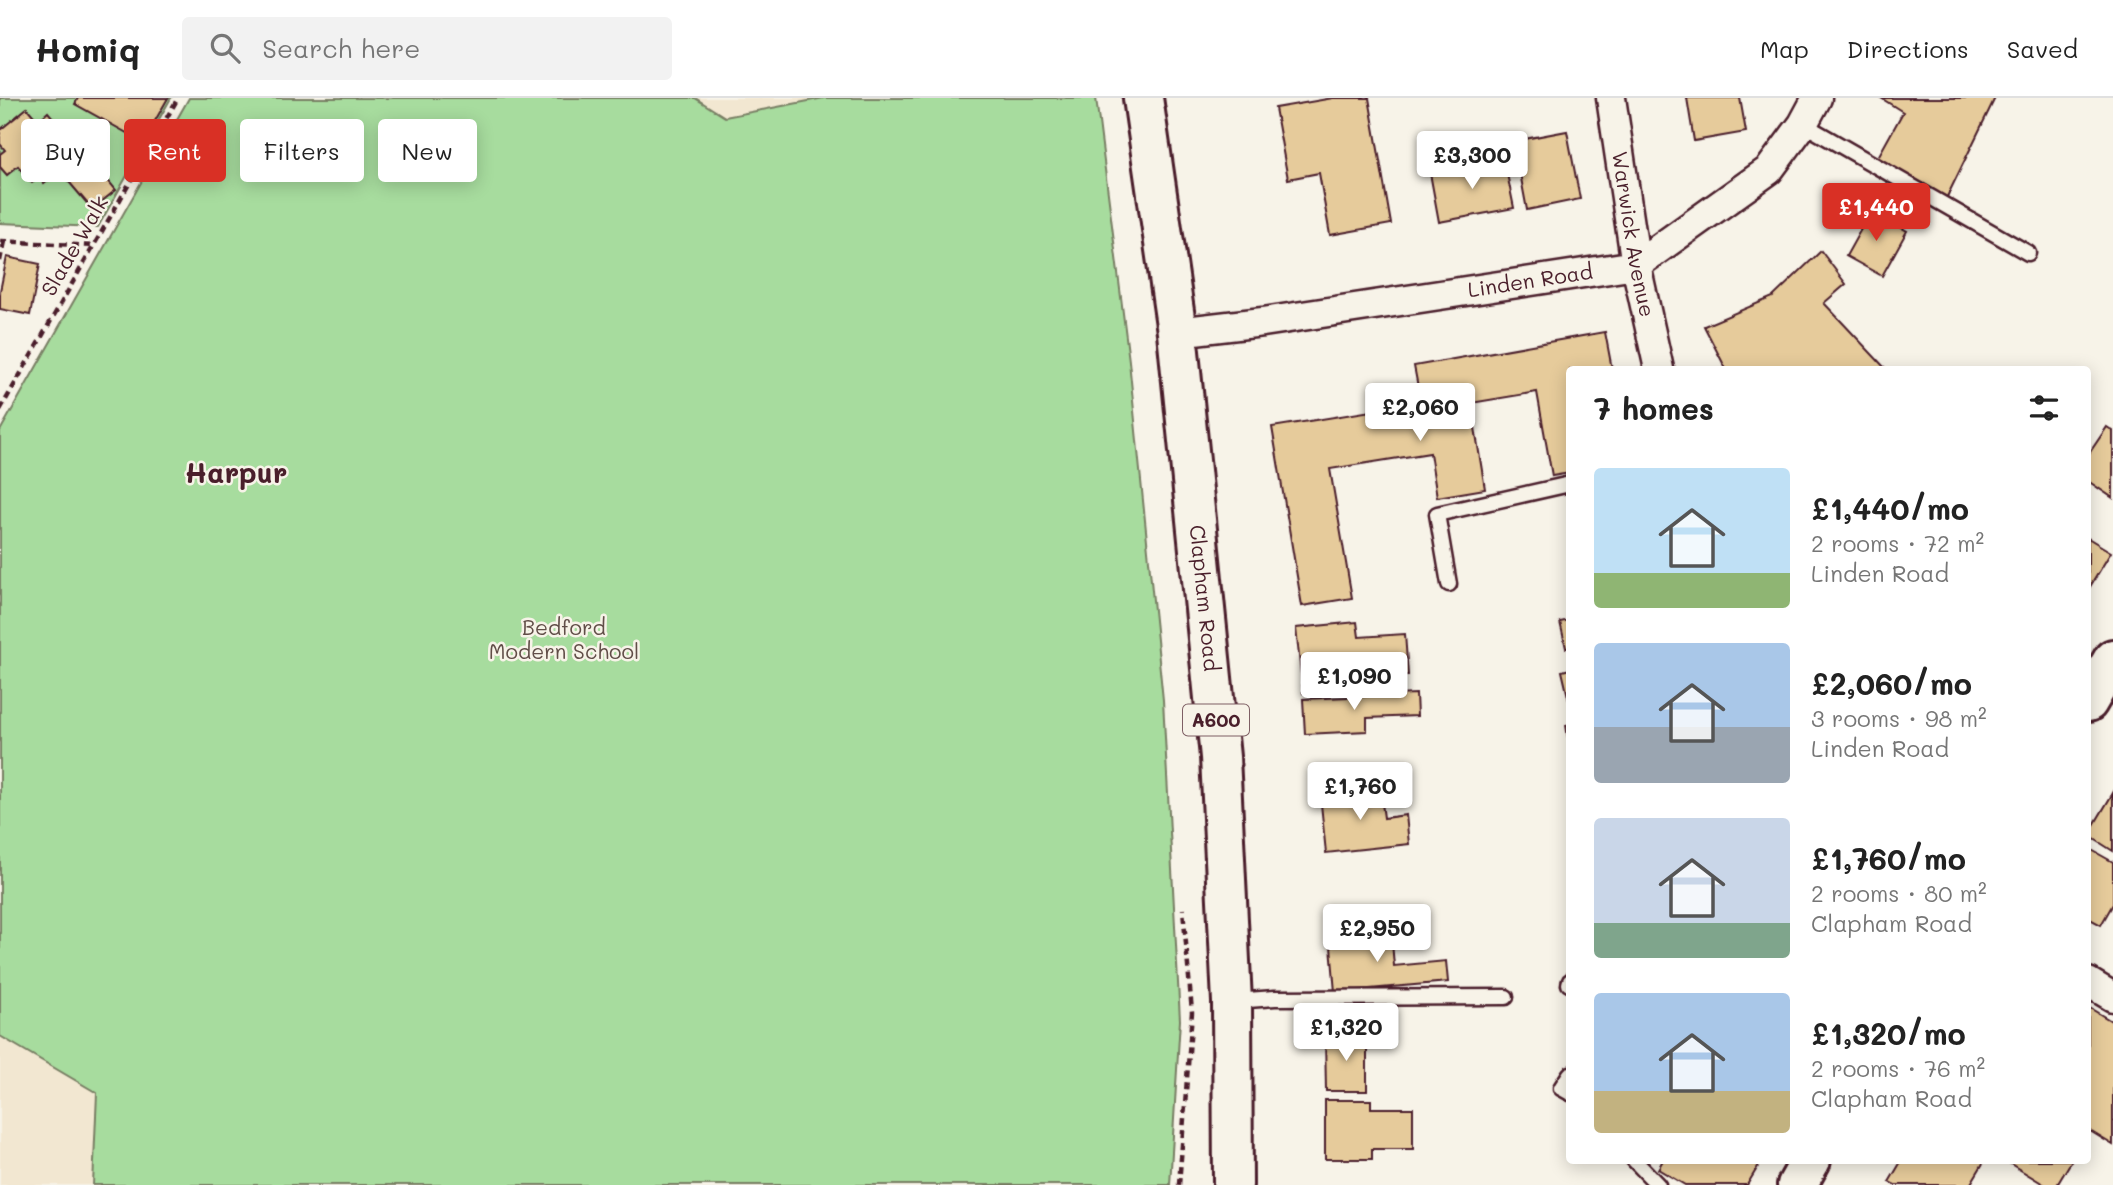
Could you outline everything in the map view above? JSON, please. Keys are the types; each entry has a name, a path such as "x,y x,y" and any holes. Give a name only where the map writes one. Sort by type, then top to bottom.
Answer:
{"main road":[{"name":"Clapham Road","path":"1143,98 1177,332 1220,757 1232,1002 1233,1185"},
{"path":"2091,697 2113,659"},
{"path":"1797,1185 1809,1164"}],"street":[{"name":"Warwick Avenue","path":"1611,98 1636,265 1658,366"},
{"name":"Linden Road","path":"1177,332 1263,322 1636,265 1769,170 1803,124 1817,98"},
{"path":"2091,984 2113,997"}],"lane":[{"path":"1803,124 2028,253"},
{"path":"1449,584 1437,514 1566,485"},
{"path":"1232,1002 1276,998 1506,997"},
{"path":"1638,1164 1658,1185"}],"path":[{"name":"Slade Walk","path":"0,410 178,98"},
{"path":"0,261 2,241 93,246"},
{"path":"1180,1185 1192,1012 1183,909"}],"shaded area":[{"path":"695,98 824,98 725,117"},
{"path":"0,1036 98,1093 93,1185 0,1185"}],"green space":[{"path":"0,98 171,98 159,119 124,119 124,181 98,227 0,223"},
{"name":"Bedford Modern School","path":"189,98 695,98 725,117 824,98 1096,98 1129,361 1163,700 1180,1020 1170,1185 93,1185 97,1093 0,1036 0,431 141,182 226,182 226,119 177,119"}],"building":[{"path":"78,98 168,98 156,119 124,119 124,131 110,124 110,119 102,119 75,104"},
{"path":"1333,98 1369,98 1391,224 1330,235 1319,173 1288,179 1275,108"},
{"path":"1687,98 1740,98 1746,132 1694,141"},
{"path":"1881,98 1995,98 1943,205 1873,166 1903,112"},
{"path":"27,108 36,119 21,119 21,170 18,166 7,175 0,167 0,154 5,150 0,144 0,130"},
{"path":"48,112 54,119 40,119"},
{"path":"1567,131 1580,199 1527,210 1514,141"},
{"path":"1504,159 1514,208 1439,222 1430,173"},
{"path":"69,182 109,182 116,190 92,209"},
{"path":"1871,211 1907,231 1882,276 1846,256"},
{"path":"1821,251 1846,284 1824,303 1883,366 1724,366 1704,326 1773,297"},
{"path":"7,257 40,264 30,315 0,309 0,291"},
{"path":"1605,332 1611,366 1566,366 1566,474 1552,476 1537,392 1471,403 1485,489 1437,497 1430,453 1330,469 1352,598 1302,606 1272,427 1421,403 1414,366"},
{"path":"2107,427 2113,431 2113,498 2091,483 2091,451"},
{"path":"2091,540 2111,552 2091,585"},
{"path":"1566,621 1566,648 1560,622"},
{"path":"1357,622 1359,637 1405,634 1408,675 1363,678 1364,687 1303,693 1296,628"},
{"path":"1566,670 1566,688 1562,671"},
{"path":"1416,694 1417,716 1367,718 1367,731 1305,734 1303,699"},
{"path":"1380,788 1384,818 1406,815 1409,844 1326,853 1320,794"},
{"path":"2113,793 2113,851 2091,837 2091,830"},
{"path":"2091,850 2113,862 2113,904 2101,925 2091,920"},
{"path":"1391,930 1394,966 1446,961 1448,982 1335,992 1330,935"},
{"path":"2091,1009 2113,1022 2113,1145 2091,1132"},
{"path":"1367,1035 1367,1091 1326,1091 1325,1036"},
{"path":"1325,1100 1371,1100 1371,1108 1413,1108 1413,1149 1372,1149 1372,1159 1325,1159"},
{"path":"1661,1164 1760,1164 1747,1185 1685,1185 1658,1169"},
{"path":"1900,1164 1983,1164 1970,1185 1895,1185 1889,1182"},
{"path":"2011,1164 2070,1164 2057,1185 2045,1185"}],"district":[{"name":"Harpur","path":"236,473"}]}
